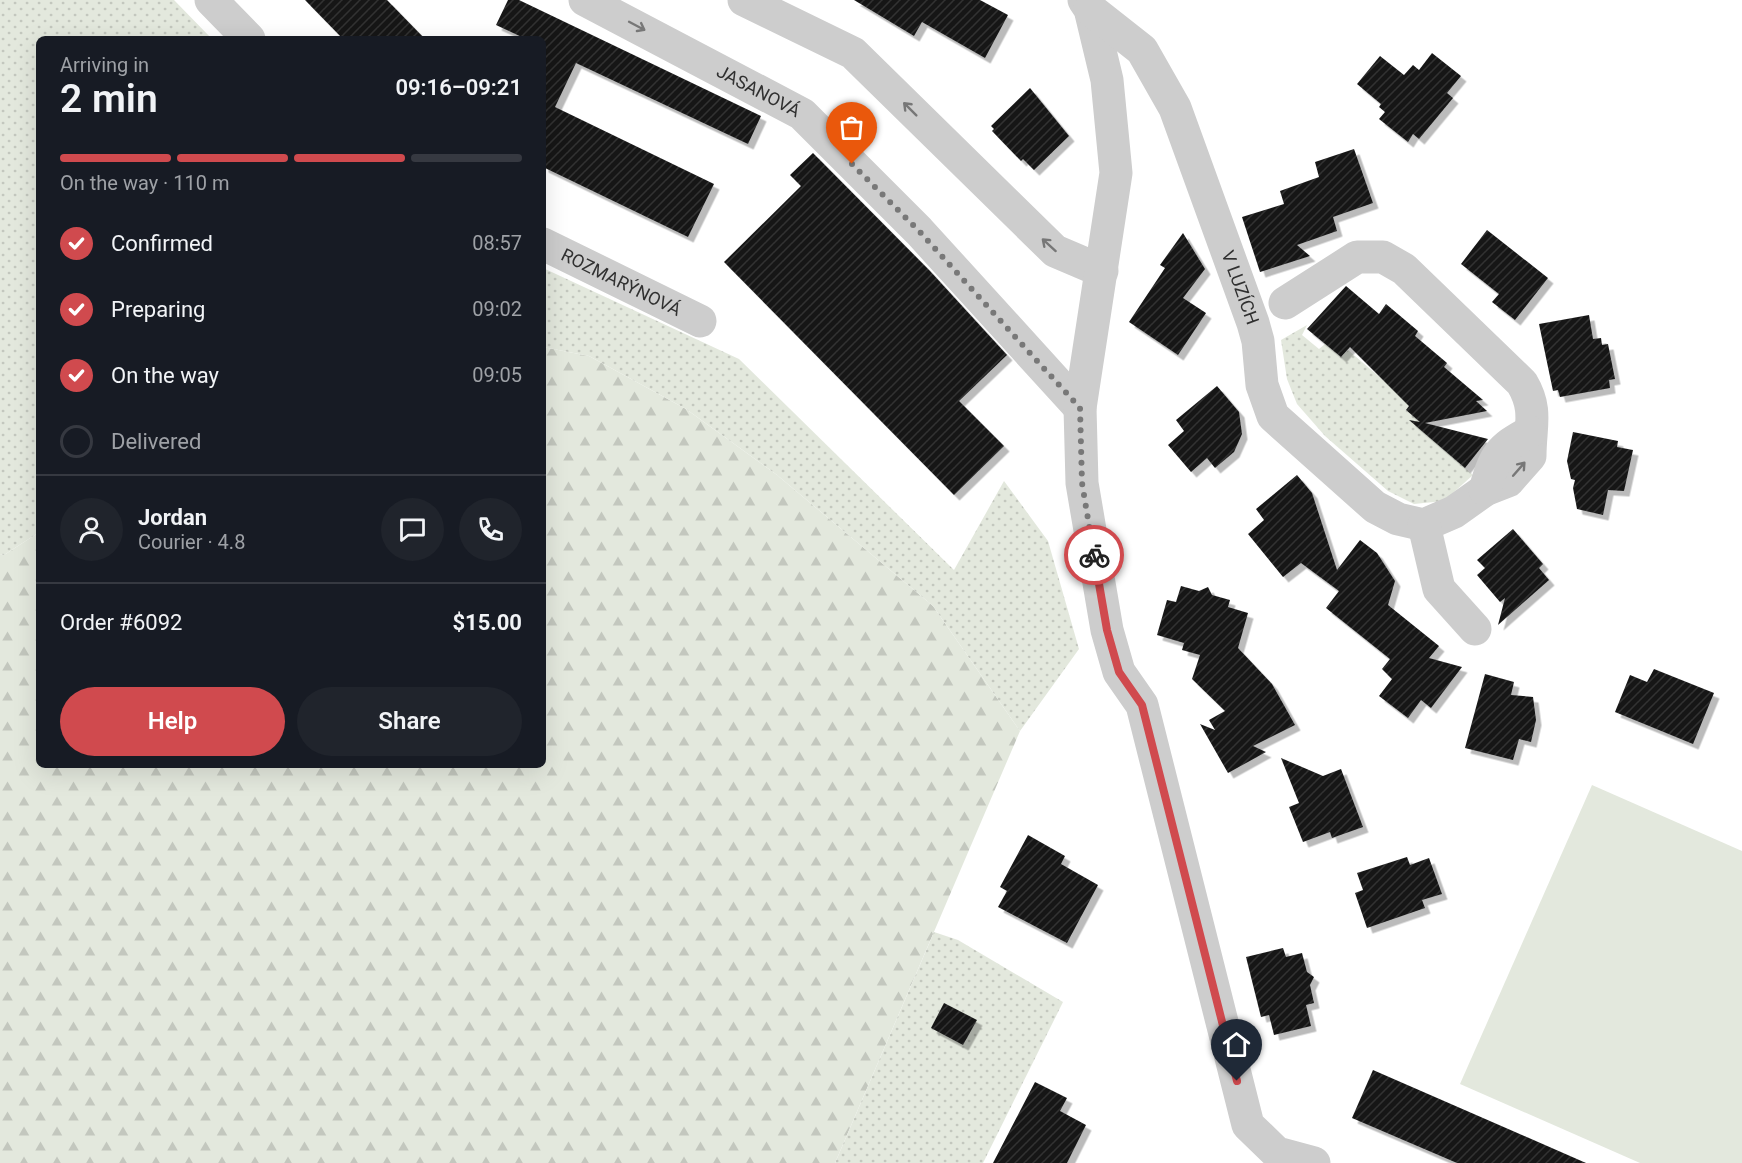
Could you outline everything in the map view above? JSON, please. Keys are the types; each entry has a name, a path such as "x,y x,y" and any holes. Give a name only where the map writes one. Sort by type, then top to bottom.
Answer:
{"street":[{"path":"211,0 246,36"},
{"name":"JASANOVÁ","path":"585,0 802,114 919,231 1080,408"},
{"path":"744,0 853,52 1055,251 1102,271"},
{"path":"1087,5 1107,80 1116,173 1080,408 1082,483 1107,630 1119,672 1142,705 1248,1125 1277,1153 1314,1163"},
{"name":"V LUZÍCH","path":"1087,5 1142,50 1174,108 1253,322 1258,341 1262,385 1273,417 1375,507 1398,519 1424,525 1454,512 1485,490 1508,481 1530,456 1530,432 1534,416 1531,399 1522,383 1404,268 1383,257 1357,257 1285,303"},
{"name":"ROZMARÝNOVÁ","path":"546,245 700,321"},
{"path":"1424,525 1439,589 1475,629"}],"green space":[{"path":"0,0 174,0 209,36 36,36 36,534 4,555 0,554"},
{"path":"546,269 739,359 954,570 1004,481 1048,541 1079,649 1020,731 933,606 777,475 686,409 589,356 546,348"},
{"path":"1307,325 1302,335 1319,349 1325,344 1341,357 1348,350 1411,404 1406,410 1438,437 1435,442 1473,475 1444,501 1414,504 1388,491 1325,436 1297,404 1287,379 1281,340"},
{"path":"546,348 589,356 686,409 777,475 933,606 1020,731 835,1163 0,1163 0,554 4,555 36,534 36,768 546,768"},
{"path":"1592,785 1742,851 1742,1163 1640,1163 1460,1084"},
{"path":"934,932 958,940 1063,1002 983,1163 835,1163"}],"building":[{"path":"305,0 387,0 422,36 340,36"},
{"path":"508,0 519,0 761,116 748,144 576,63 555,107 714,184 688,237 546,168 546,36 520,36 496,25"},
{"path":"854,0 980,0 1008,15 985,58 922,22 914,36"},
{"path":"1432,53 1461,76 1447,93 1453,98 1419,139 1413,134 1408,142 1379,119 1385,112 1379,107 1381,104 1357,84 1380,56 1404,75 1413,65 1419,70"},
{"path":"1030,88 1069,136 1034,170 1023,159 1021,161 992,131 994,129 991,126"},
{"path":"1354,149 1373,203 1333,217 1337,231 1297,245 1310,256 1260,272 1242,217 1284,204 1280,191 1319,177 1315,162"},
{"path":"813,153 930,271 1007,355 959,401 1004,446 954,495 724,262 801,186 790,175"},
{"path":"1487,230 1548,278 1515,320 1492,302 1499,294 1461,264"},
{"path":"1183,233 1205,269 1183,298 1206,313 1178,355 1129,322 1165,268 1160,265"},
{"path":"1346,286 1379,314 1386,304 1418,331 1415,336 1447,363 1444,367 1483,400 1476,401 1487,411 1425,423 1488,439 1465,468 1409,420 1420,422 1406,410 1409,406 1350,347 1341,357 1307,329"},
{"path":"1589,315 1593,339 1601,338 1602,345 1608,344 1615,379 1609,380 1610,388 1560,397 1558,390 1553,391 1539,324"},
{"path":"1217,386 1239,412 1242,434 1234,452 1215,468 1207,458 1191,472 1168,445 1184,431 1176,420"},
{"path":"1573,432 1618,441 1617,447 1633,450 1624,491 1608,490 1603,515 1577,509 1573,488 1575,480 1571,479 1567,461"},
{"path":"1297,475 1312,493 1337,570 1360,540 1377,553 1395,581 1388,605 1439,646 1429,658 1462,667 1431,708 1421,700 1408,718 1379,696 1392,679 1382,669 1390,659 1326,608 1339,591 1301,563 1283,577 1248,534 1264,520 1256,509"},
{"path":"1513,529 1543,564 1539,568 1549,580 1498,625 1505,598 1500,602 1477,575 1485,568 1477,560"},
{"path":"1181,586 1199,591 1208,587 1212,595 1230,600 1228,607 1248,613 1238,648 1272,684 1295,725 1253,746 1266,752 1228,773 1200,724 1215,730 1209,720 1225,711 1192,679 1200,655 1182,650 1184,643 1157,635 1167,600 1176,602"},
{"path":"1654,669 1714,693 1693,744 1615,712 1630,675 1647,682"},
{"path":"1485,674 1514,682 1511,695 1533,697 1536,720 1531,742 1519,739 1513,760 1465,748"},
{"path":"1281,758 1323,776 1341,769 1363,827 1332,838 1330,832 1303,842 1289,807 1299,803"},
{"path":"1028,835 1065,856 1061,864 1098,885 1067,943 998,907 1007,891 1000,887"},
{"path":"1407,857 1410,865 1429,858 1442,894 1422,900 1425,908 1367,928 1355,893 1363,890 1357,873"},
{"path":"1283,948 1286,957 1302,953 1307,972 1314,977 1310,985 1314,1003 1306,1005 1311,1026 1274,1035 1269,1015 1261,1017 1246,957"},
{"path":"944,1003 977,1020 963,1045 931,1028"},
{"path":"1373,1070 1586,1163 1457,1163 1352,1118"},
{"path":"1035,1082 1067,1098 1060,1111 1086,1125 1067,1163 993,1163"}],"way so far":[{"path":"852,164 919,231 1080,408 1082,483 1094,555"}],"route":[{"path":"1094,555 1107,630 1119,672 1142,705 1237,1081"}]}
